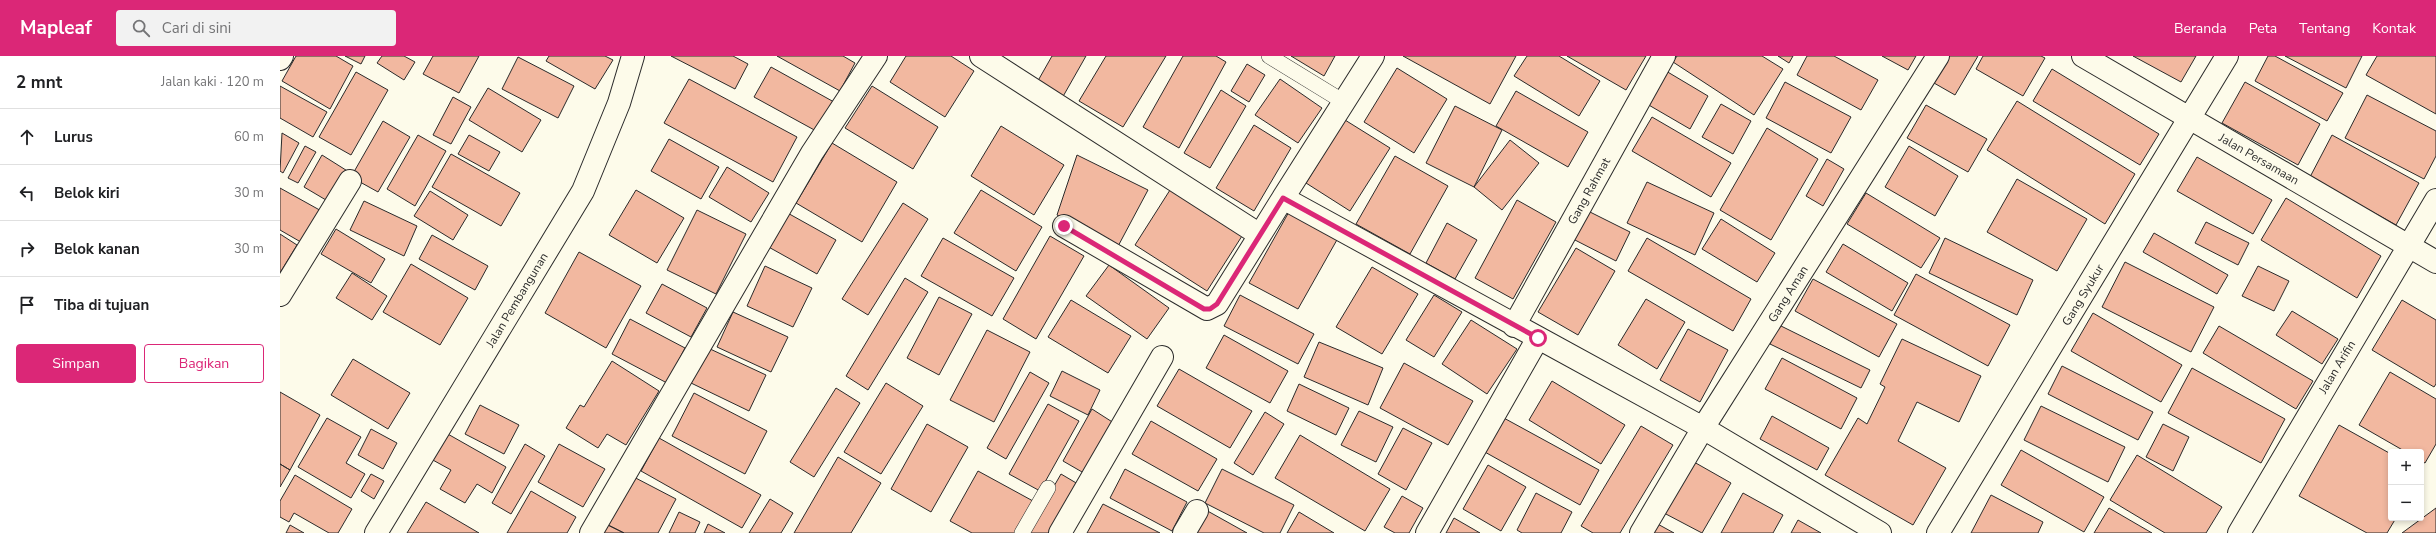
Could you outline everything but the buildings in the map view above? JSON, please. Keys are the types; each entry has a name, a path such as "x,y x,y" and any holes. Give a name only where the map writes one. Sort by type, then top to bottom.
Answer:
{"street":[{"name":"Jalan Pembangunan","path":"376,533 583,191 616,110 633,56"},
{"path":"591,533 812,153 876,56"},
{"path":"981,56 1260,235"},
{"path":"1064,226 1207,310 1217,304 1373,56"},
{"name":"Gang Rahmat","path":"1514,326 1664,56"},
{"name":"Gang Aman","path":"1641,533 1703,428 1938,56"},
{"name":"Jalan Persamaan","path":"2083,56 2436,262"},
{"name":"Gang Syukur","path":"1938,533 2227,56"},
{"path":"280,295 350,181"},
{"path":"1283,198 1514,326 1703,428 1880,533"},
{"name":"Jalan Arifin","path":"2239,533 2436,200"},
{"path":"1427,533 1538,338"},
{"path":"1060,533 1162,358"},
{"path":"1184,533 1198,511"}],"lane":[{"path":"1269,56 1344,102"},
{"path":"1022,533 1048,488"}],"route":[{"path":"1064,226 1207,310 1215,307 1283,198 1538,338"}]}
